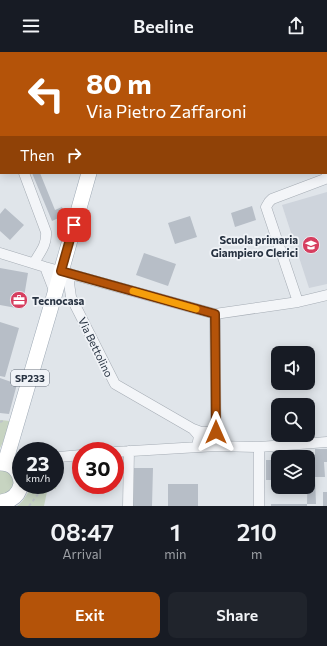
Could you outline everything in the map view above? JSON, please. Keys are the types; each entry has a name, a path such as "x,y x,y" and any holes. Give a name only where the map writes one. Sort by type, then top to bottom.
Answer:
{"main road":[{"name":"SP233","path":"2,463 55,293 66,272 89,174"},
{"path":"2,463 12,467"},
{"path":"0,502 6,502 18,494"}],"street":[{"path":"24,174 47,238 34,263"},
{"path":"298,302 266,207 272,199 325,179 327,175"},
{"path":"0,253 215,314 298,302 327,295"},
{"path":"45,267 55,293"},
{"name":"Via Bettolino","path":"66,272 71,297 115,384 201,432 216,432"},
{"path":"215,314 216,446"},
{"path":"193,428 198,436 198,447"},
{"path":"124,451 216,446 259,447 327,442"},
{"path":"259,447 259,506"},
{"path":"128,506 129,451"}],"path":[{"path":"29,506 38,494"}],"shaded area":[{"name":"Scuola primaria Giampiero Clerici","path":"327,192 327,284 309,288 282,205"}],"green space":[{"path":"0,420 10,421 0,448"},
{"path":"3,470 11,473 12,477 12,489 5,494 0,494 0,471"},
{"path":"27,494 47,494 44,506 17,506 22,502"}],"building":[{"path":"32,174 40,174 55,210 62,207 65,215 52,221"},
{"path":"252,206 256,220 235,227 231,213"},
{"path":"5,208 24,225 10,240 0,231 0,214"},
{"path":"190,216 197,237 175,244 168,223"},
{"path":"144,253 176,264 168,286 136,275"},
{"path":"0,268 28,273 22,309 0,305"},
{"path":"0,322 19,328 5,377 0,376"},
{"path":"0,378 17,384 9,414 0,413"},
{"path":"327,449 327,462 324,462 325,477 315,477 315,450"},
{"path":"266,460 271,460 271,480 266,480"},
{"path":"134,468 153,468 152,506 133,506"},
{"path":"315,477 316,504 307,504 307,494 315,494"},
{"path":"168,484 198,484 198,506 168,506"},
{"path":"323,492 327,492 327,506 323,506"},
{"path":"271,504 307,504 307,506 271,506"}],"slow traffic":[{"path":"133,291 196,309"}],"place":[{"name":"Scuola primaria Giampiero Clerici","path":"311,245"},
{"name":"Tecnocasa","path":"19,300"}],"route":[{"path":"74,225 61,271 215,314 216,432"}]}
